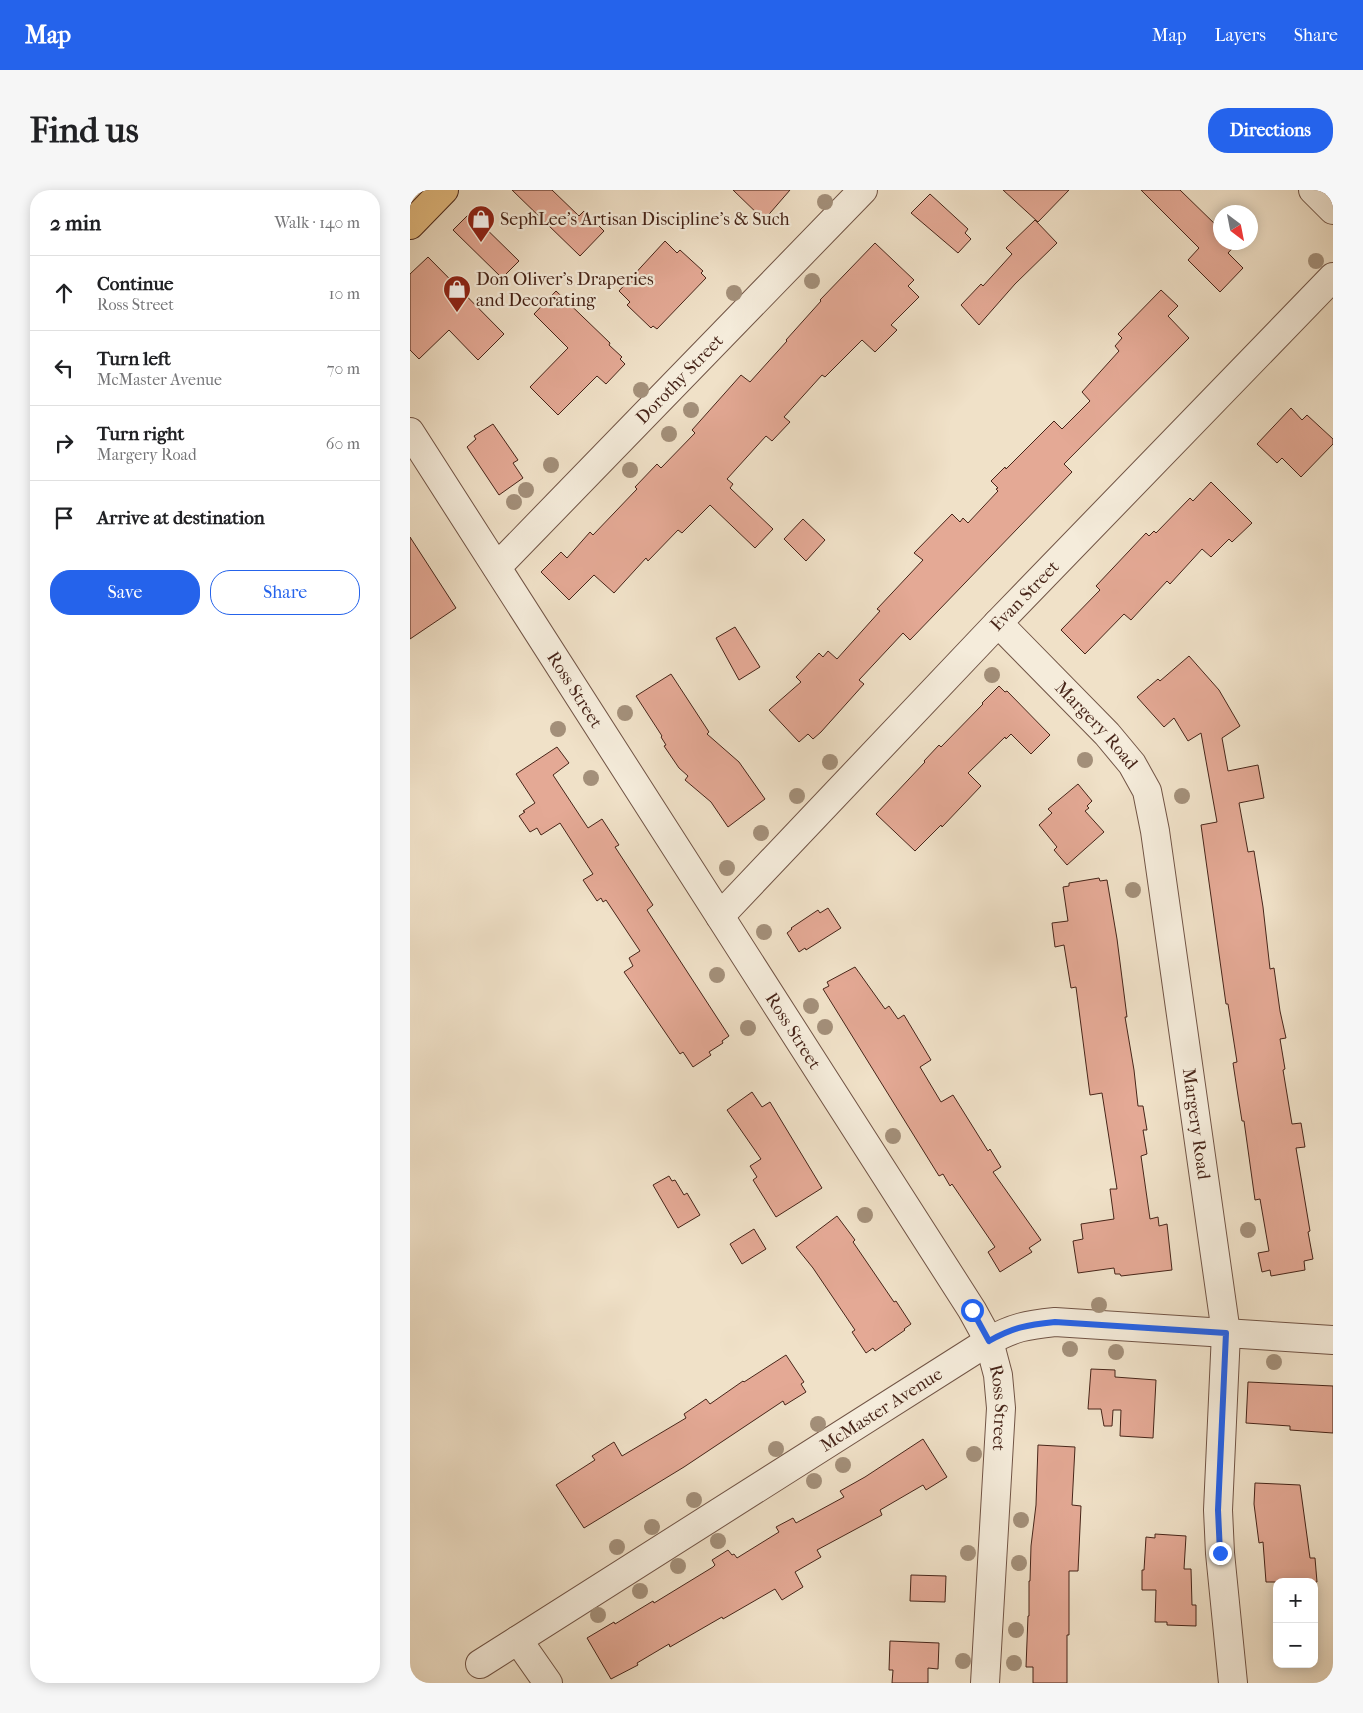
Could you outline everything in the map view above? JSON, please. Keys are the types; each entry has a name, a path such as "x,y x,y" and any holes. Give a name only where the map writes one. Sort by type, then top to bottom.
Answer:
{"main road":[{"path":"410,225 444,190"}],"street":[{"name":"Dorothy Street","path":"497,567 863,190"},
{"path":"1313,190 1333,210"},
{"name":"Evan Street","path":"720,916 998,623 1333,277"},
{"name":"Ross Street","path":"410,432 972,1310 989,1341 998,1375 1001,1408 985,1683"},
{"name":"Margery Road","path":"998,623 1107,734 1132,764 1147,791 1155,831 1226,1333 1218,1510 1220,1553 1233,1683"},
{"name":"McMaster Avenue","path":"480,1664 1009,1330 1032,1324 1055,1322 1333,1340"},
{"path":"518,1640 548,1683"}],"building":[{"path":"512,190 552,190 579,216 584,211 604,231 580,256"},
{"path":"733,190 790,190 764,220"},
{"path":"1003,190 1069,190 1038,222"},
{"path":"1141,190 1180,190 1213,222 1213,250 1231,250 1228,253 1243,268 1220,292 1188,260 1199,248"},
{"path":"930,194 968,229 965,233 971,239 958,253 911,213"},
{"path":"470,213 519,261 502,278 453,230"},
{"path":"1035,220 1057,243 1015,284 979,325 961,305 981,284 983,286 1012,254 1006,248"},
{"path":"665,241 677,253 680,250 703,271 701,273 706,278 657,329 653,326 651,328 627,305 630,302 619,291"},
{"path":"875,243 914,280 908,286 919,297 891,325 897,330 875,352 862,340 825,377 822,375 784,417 790,422 772,441 766,436 727,479 733,484 730,488 773,529 755,548 710,505 682,533 678,530 648,561 646,558 614,593 594,575 569,600 541,572 561,552 567,558 590,532 593,535 637,489 635,487 657,464 661,468 695,433 692,430 741,375 750,382 787,341 820,300"},
{"name":"Don Oliver's Draperies and Decorating","path":"428,257 504,334 478,360 449,330 419,359 410,350 410,274"},
{"path":"1161,290 1178,306 1168,316 1189,338 1064,464 1072,472 910,640 903,633 859,680 864,684 821,732 813,739 808,734 799,742 769,710 801,682 796,677 819,653 823,657 828,651 837,659 880,611 877,609 923,560 914,553 952,514 960,522 963,518 968,523 998,491 996,489 998,488 991,481 1005,467 1006,469 1054,421 1062,429 1090,401 1082,392 1119,351 1115,346 1122,338 1118,334"},
{"path":"556,291 610,343 609,345 622,357 620,359 625,364 606,384 597,376 558,415 530,387 568,348 534,314"},
{"path":"1291,408 1302,420 1307,415 1333,439 1333,444 1301,477 1282,458 1277,463 1257,444"},
{"path":"493,424 518,460 513,463 523,478 499,495 467,447 476,439 474,436"},
{"path":"1211,482 1252,523 1232,542 1229,539 1211,557 1202,549 1170,584 1167,581 1131,620 1124,614 1085,654 1061,630 1100,590 1096,586 1146,533 1149,536 1154,531 1156,533 1190,498 1193,501"},
{"path":"803,519 825,540 806,561 784,539"},
{"path":"410,537 456,608 410,639"},
{"path":"735,627 760,667 739,680 716,638"},
{"path":"1189,656 1219,690 1240,726 1222,738 1228,771 1258,765 1264,798 1239,803 1248,852 1254,851 1270,969 1274,968 1286,1038 1280,1039 1292,1124 1301,1123 1305,1147 1296,1148 1313,1259 1304,1261 1305,1270 1271,1276 1270,1270 1262,1272 1258,1253 1269,1251 1260,1199 1255,1200 1244,1121 1242,1121 1238,1096 1233,1063 1237,1062 1228,1004 1226,1004 1201,825 1217,822 1201,733 1188,741 1174,718 1164,727 1137,697 1158,679 1160,681"},
{"path":"671,674 709,732 707,734 739,762 765,799 728,827 711,802 685,780 688,776 679,768 664,746 666,745 662,736 636,696"},
{"path":"999,686 1005,692 1007,691 1050,735 1031,754 1011,734 1006,739 1005,737 968,773 981,786 942,827 941,825 915,851 876,814 939,745 941,747"},
{"path":"557,747 569,763 553,775 588,828 602,819 619,845 615,847 653,905 647,910 729,1036 722,1041 723,1043 709,1052 711,1055 693,1067 683,1052 680,1054 624,972 633,966 629,958 640,951 606,900 603,902 601,898 597,901 583,880 593,874 560,823 541,835 537,828 530,832 519,816 535,803 516,774"},
{"path":"1078,784 1092,801 1087,806 1089,808 1085,811 1104,832 1067,865 1054,850 1057,847 1039,825 1052,813 1048,809"},
{"path":"1099,878 1100,881 1107,880 1117,939 1127,1017 1125,1017 1138,1106 1143,1106 1147,1130 1143,1130 1147,1154 1141,1156 1150,1219 1158,1217 1159,1226 1167,1224 1172,1270 1121,1276 1120,1274 1115,1274 1114,1268 1078,1273 1073,1241 1083,1239 1081,1224 1114,1219 1110,1189 1117,1189 1102,1093 1090,1095 1076,987 1071,988 1064,945 1055,947 1052,923 1068,921 1063,887 1069,886 1069,883"},
{"path":"828,908 841,928 806,950 805,948 799,952 787,933 791,928 818,910 820,913"},
{"path":"855,967 885,1009 889,1006 898,1019 904,1015 931,1060 920,1067 941,1102 953,1095 988,1151 990,1149 1001,1167 993,1172 1041,1240 1029,1248 1032,1252 1000,1272 988,1252 995,1247 952,1184 950,1186 943,1174 939,1176 823,989 829,986 827,982"},
{"path":"752,1092 762,1107 770,1102 822,1188 776,1217 753,1180 757,1177 750,1166 761,1159 727,1110"},
{"path":"669,1176 672,1181 675,1180 684,1195 687,1193 700,1215 678,1228 653,1185"},
{"path":"837,1216 855,1240 853,1242 894,1302 896,1301 911,1324 875,1351 873,1348 866,1353 852,1332 855,1330 813,1268 796,1247"},
{"path":"754,1229 766,1249 742,1264 730,1244"},
{"path":"786,1355 804,1382 801,1384 806,1392 785,1405 783,1401 684,1467 584,1528 556,1485 595,1460 592,1456 614,1442 622,1456 686,1418 684,1414 706,1399 710,1404"},
{"path":"1091,1369 1115,1370 1115,1377 1156,1380 1153,1438 1120,1436 1121,1410 1113,1410 1112,1426 1104,1426 1101,1409 1088,1409"},
{"path":"1248,1382 1333,1386 1333,1433 1290,1430 1290,1426 1246,1423"},
{"path":"923,1439 947,1477 926,1490 923,1485 880,1510 882,1515 817,1550 821,1557 795,1572 803,1587 782,1600 775,1589 670,1647 669,1644 637,1663 638,1665 611,1679 587,1638 653,1601 654,1603 713,1567 715,1565 712,1560 728,1550 737,1558 779,1532 776,1527 793,1518 796,1523 844,1497 840,1491"},
{"path":"1038,1445 1075,1447 1072,1505 1081,1506 1078,1571 1069,1571 1067,1683 1033,1683 1033,1667 1026,1667 1029,1581 1036,1505"},
{"path":"1255,1483 1300,1485 1310,1558 1315,1558 1317,1578 1273,1578 1273,1582 1266,1582 1263,1542 1259,1543 1254,1504"},
{"path":"1155,1534 1186,1536 1184,1569 1191,1569 1192,1605 1196,1605 1196,1626 1167,1625 1167,1622 1155,1622 1156,1590 1142,1590 1142,1570 1144,1570 1146,1537 1155,1538"},
{"path":"911,1575 946,1576 945,1602 910,1601"},
{"path":"890,1641 939,1643 938,1669 928,1668 928,1683 892,1683 893,1670 889,1670"}],"place":[{"name":"SephLee's Artisan Discipline's & Such","path":"481,243"},
{"name":"Don Oliver's Draperies and Decorating","path":"457,313"}],"route":[{"path":"972,1310 989,1341 1009,1330 1032,1324 1055,1322 1226,1333 1218,1510 1220,1553"}]}
